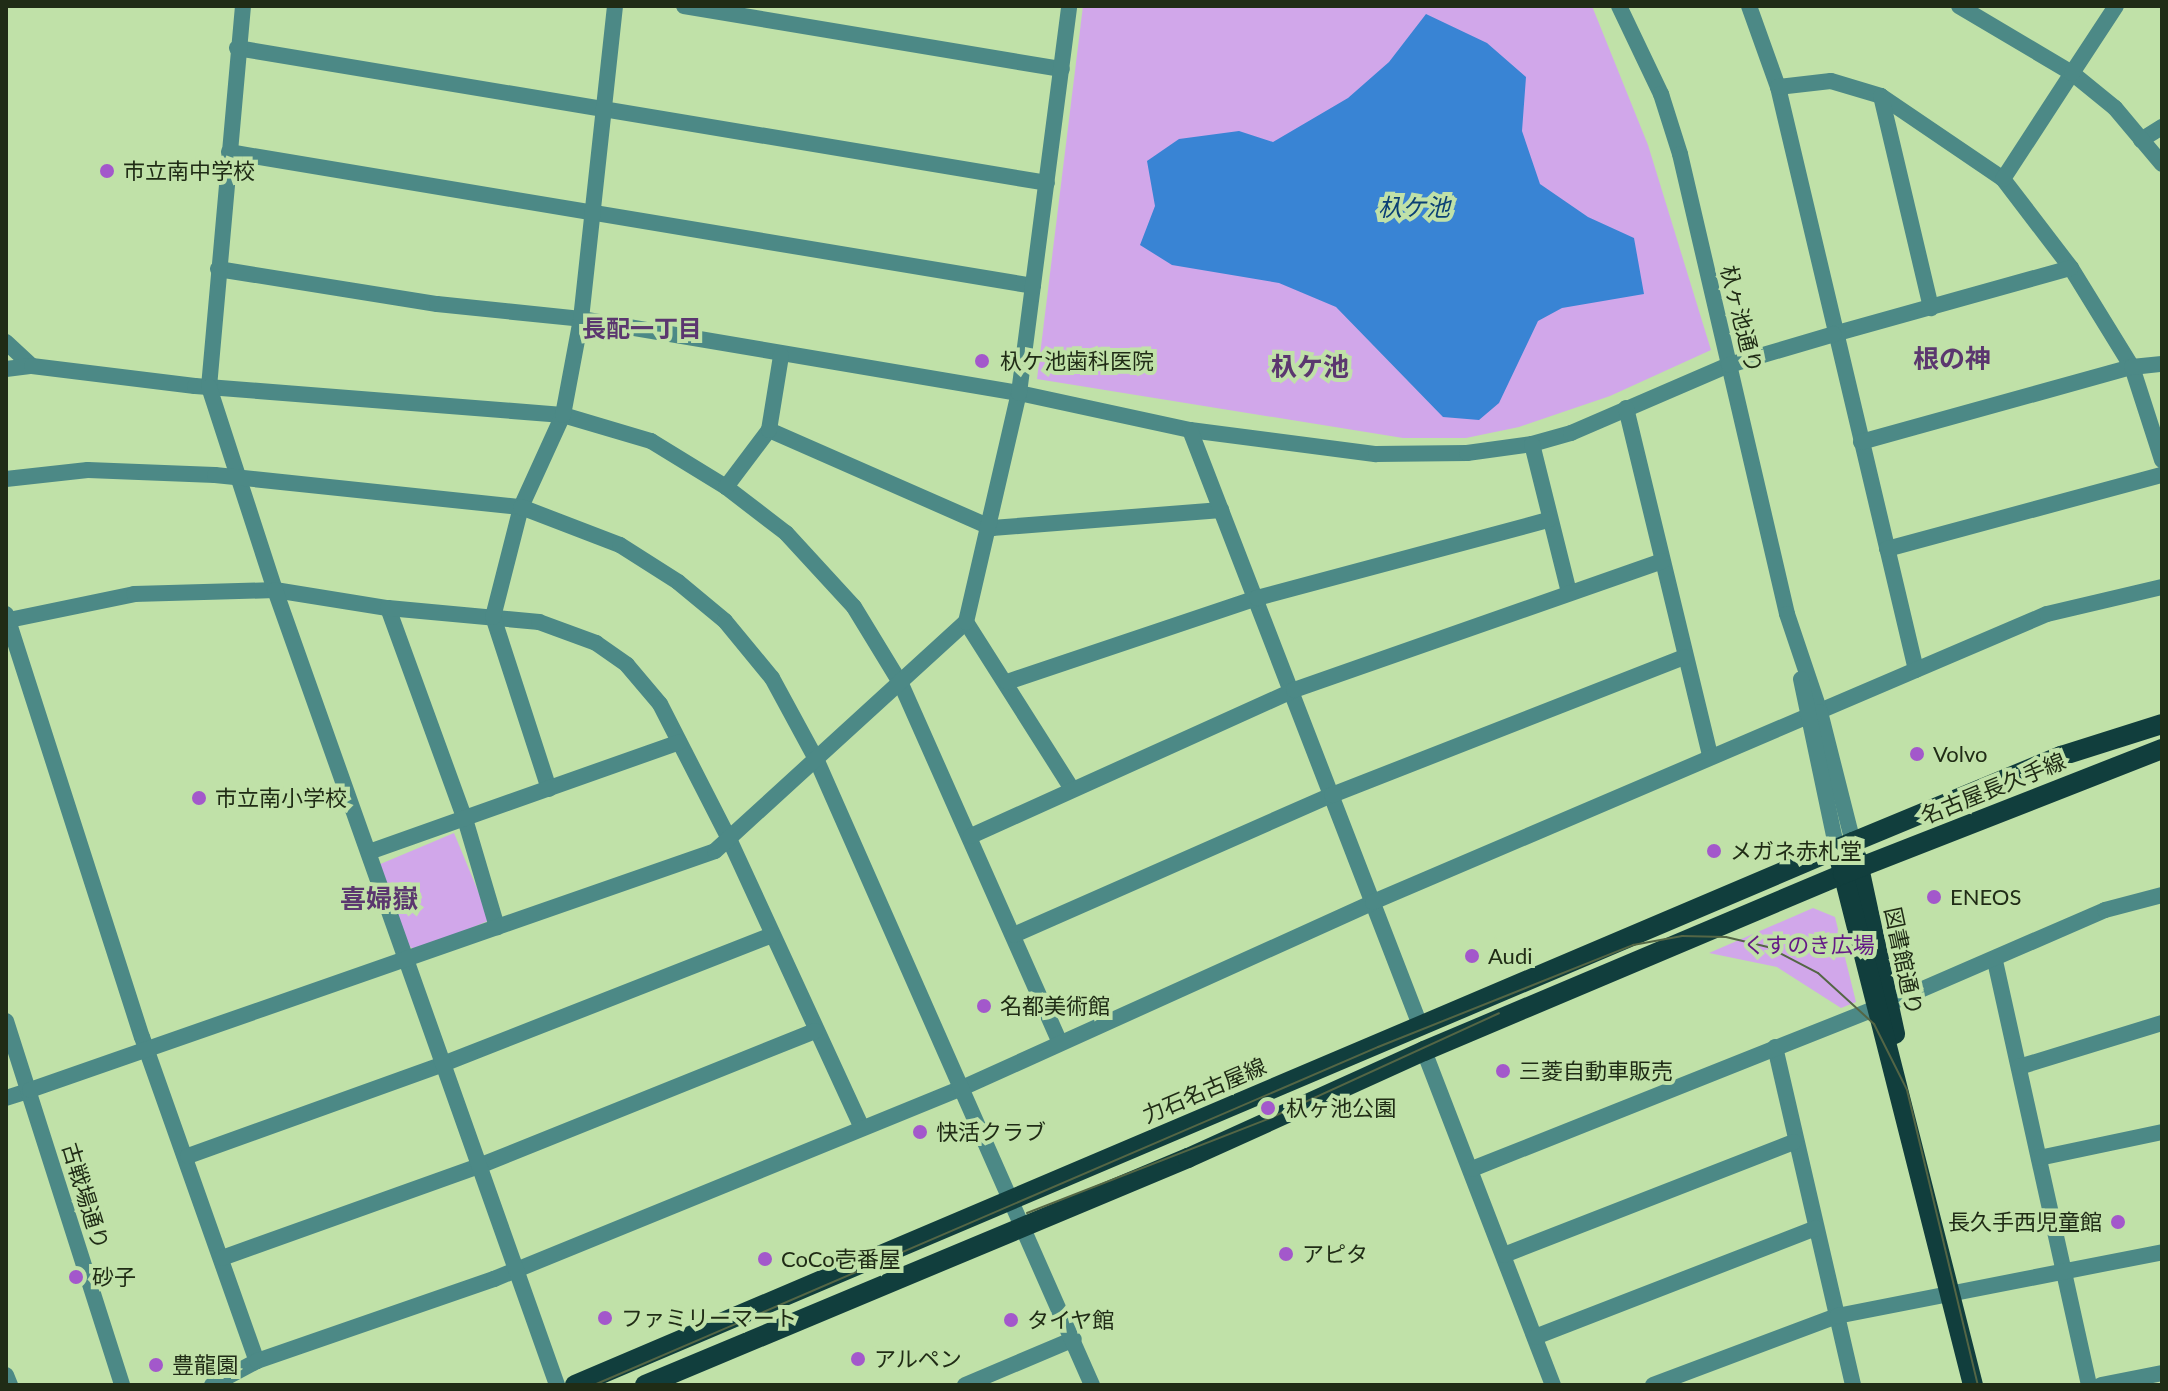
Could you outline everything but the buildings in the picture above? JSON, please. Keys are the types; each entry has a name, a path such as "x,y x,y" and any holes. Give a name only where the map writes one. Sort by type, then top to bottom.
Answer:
{"main road":[{"name":"名古屋長久手線","path":"1845,846 2061,756 2162,724"},
{"name":"名古屋長久手線","path":"1851,871 2162,749"},
{"name":"図書館通り","path":"1845,846 1973,1385"},
{"name":"力石名古屋線","path":"575,1385 1845,846"},
{"path":"645,1385 1024,1227 1424,1051 1851,871"}],"street":[{"path":"243,6 209,387 275,590 557,1385"},
{"path":"549,789 493,617 521,507 563,415 581,319 615,6"},
{"path":"684,6 1062,69"},
{"path":"6,1098 147,1053 715,851 730,841 966,622 992,528 1019,393 1069,6"},
{"path":"1749,6 1778,87 1834,334 1916,670"},
{"path":"1959,6 2072,73 2115,108 2162,164"},
{"path":"2003,179 2116,6"},
{"name":"杁ヶ池通り","path":"1622,7 1672,124 1845,846"},
{"path":"237,48 1047,183"},
{"path":"1778,87 1831,81 1881,96 2003,179 2071,268 2132,367 2162,460"},
{"path":"1881,96 1931,308"},
{"path":"2141,140 2162,127"},
{"path":"229,152 1033,286"},
{"path":"218,269 437,304 581,319 781,356 1019,393 1190,430 1376,454 1452,454 1532,444 1571,433 1729,365 2071,268"},
{"path":"6,342 32,366"},
{"path":"726,487 769,430 781,356"},
{"path":"1861,442 2132,367 2162,364"},
{"path":"6,369 32,366 209,387 563,415 651,441 726,487 786,533 854,607 901,684 1060,1042"},
{"path":"1626,408 1710,755"},
{"path":"769,430 992,528 1221,510"},
{"path":"1190,430 1294,690 1420,1025"},
{"path":"1532,444 1569,592"},
{"path":"6,479 88,470 238,478 521,507 620,545 678,582 725,621 772,678 817,761 1092,1385"},
{"path":"1887,549 2162,475"},
{"path":"1007,682 1257,598 1549,520"},
{"path":"971,836 1294,690 1662,561"},
{"path":"212,1385 257,1361 518,1270 962,1088 1373,902 1710,755 1813,715 2047,614 2162,587"},
{"path":"257,1361 188,1156 147,1053 8,617 134,594 275,590 388,608 539,622 596,643 627,665 660,704 730,841 862,1128"},
{"path":"388,608 465,819 497,927"},
{"path":"966,622 1007,682 1072,789"},
{"path":"1014,935 1332,795 1684,657"},
{"path":"369,852 679,742"},
{"path":"1472,1169 1995,961 2105,910 2162,895"},
{"path":"188,1156 443,1064 772,935"},
{"path":"1995,961 2039,1158 2060,1271 2089,1385"},
{"name":"古戦場通り","path":"6,1021 122,1385"},
{"path":"2019,1067 2162,1023"},
{"path":"222,1258 479,1166 815,1031"},
{"path":"1775,1047 1794,1142 1853,1385"},
{"path":"1424,1051 1553,1385"},
{"path":"2039,1158 2162,1132"},
{"path":"1504,1255 1794,1142"},
{"path":"1535,1337 1816,1228"},
{"path":"1653,1385 1837,1316 2162,1252"},
{"path":"965,1385 1074,1339"},
{"path":"2101,1385 2162,1373"}],"green space":[{"path":"1083,6 1592,6 1648,145 1711,350 1610,396 1519,427 1466,438 1403,438 1037,379"},
{"path":"454,833 490,920 417,951 409,946 378,865"},
{"name":"くすのき広場","path":"1813,908 1835,917 1856,1002 1841,1008 1777,967 1709,953"}],"water":[{"name":"杁ケ池","path":"1426,14 1487,43 1526,77 1522,131 1540,184 1588,217 1634,238 1644,294 1562,308 1538,321 1499,403 1479,420 1443,417 1336,307 1279,283 1172,265 1140,245 1155,206 1147,161 1179,139 1239,131 1273,142 1348,98 1389,62"}],"tram line":[{"path":"594,1385 1378,1047 1633,945 1682,936 1726,937 1768,947 1818,973 1874,1024 1907,1090 1978,1385"},
{"path":"1027,1213 1268,1119 1499,1013"}],"place":[{"name":"市立南中学校","path":"107,171"},
{"name":"杁ケ池歯科医院","path":"982,361"},
{"name":"Volvo","path":"1917,754"},
{"name":"市立南小学校","path":"199,798"},
{"name":"メガネ赤札堂","path":"1714,851"},
{"name":"ENEOS","path":"1934,897"},
{"name":"Audi","path":"1472,956"},
{"name":"名都美術館","path":"984,1006"},
{"name":"三菱自動車販売","path":"1503,1071"},
{"name":"杁ヶ池公園","path":"1268,1108"},
{"name":"快活クラブ","path":"920,1132"},
{"name":"長久手西児童館","path":"2118,1222"},
{"name":"アピタ","path":"1286,1254"},
{"name":"CoCo壱番屋","path":"765,1259"},
{"name":"砂子","path":"76,1277"},
{"name":"ファミリーマート","path":"605,1318"},
{"name":"タイヤ館","path":"1011,1320"},
{"name":"アルペン","path":"858,1359"},
{"name":"豊龍園","path":"156,1365"}],"district":[{"name":"長配一丁目","path":"642,328"},
{"name":"根の神","path":"1952,359"},
{"name":"杁ケ池","path":"1310,367"},
{"name":"喜婦嶽","path":"379,899"}]}
